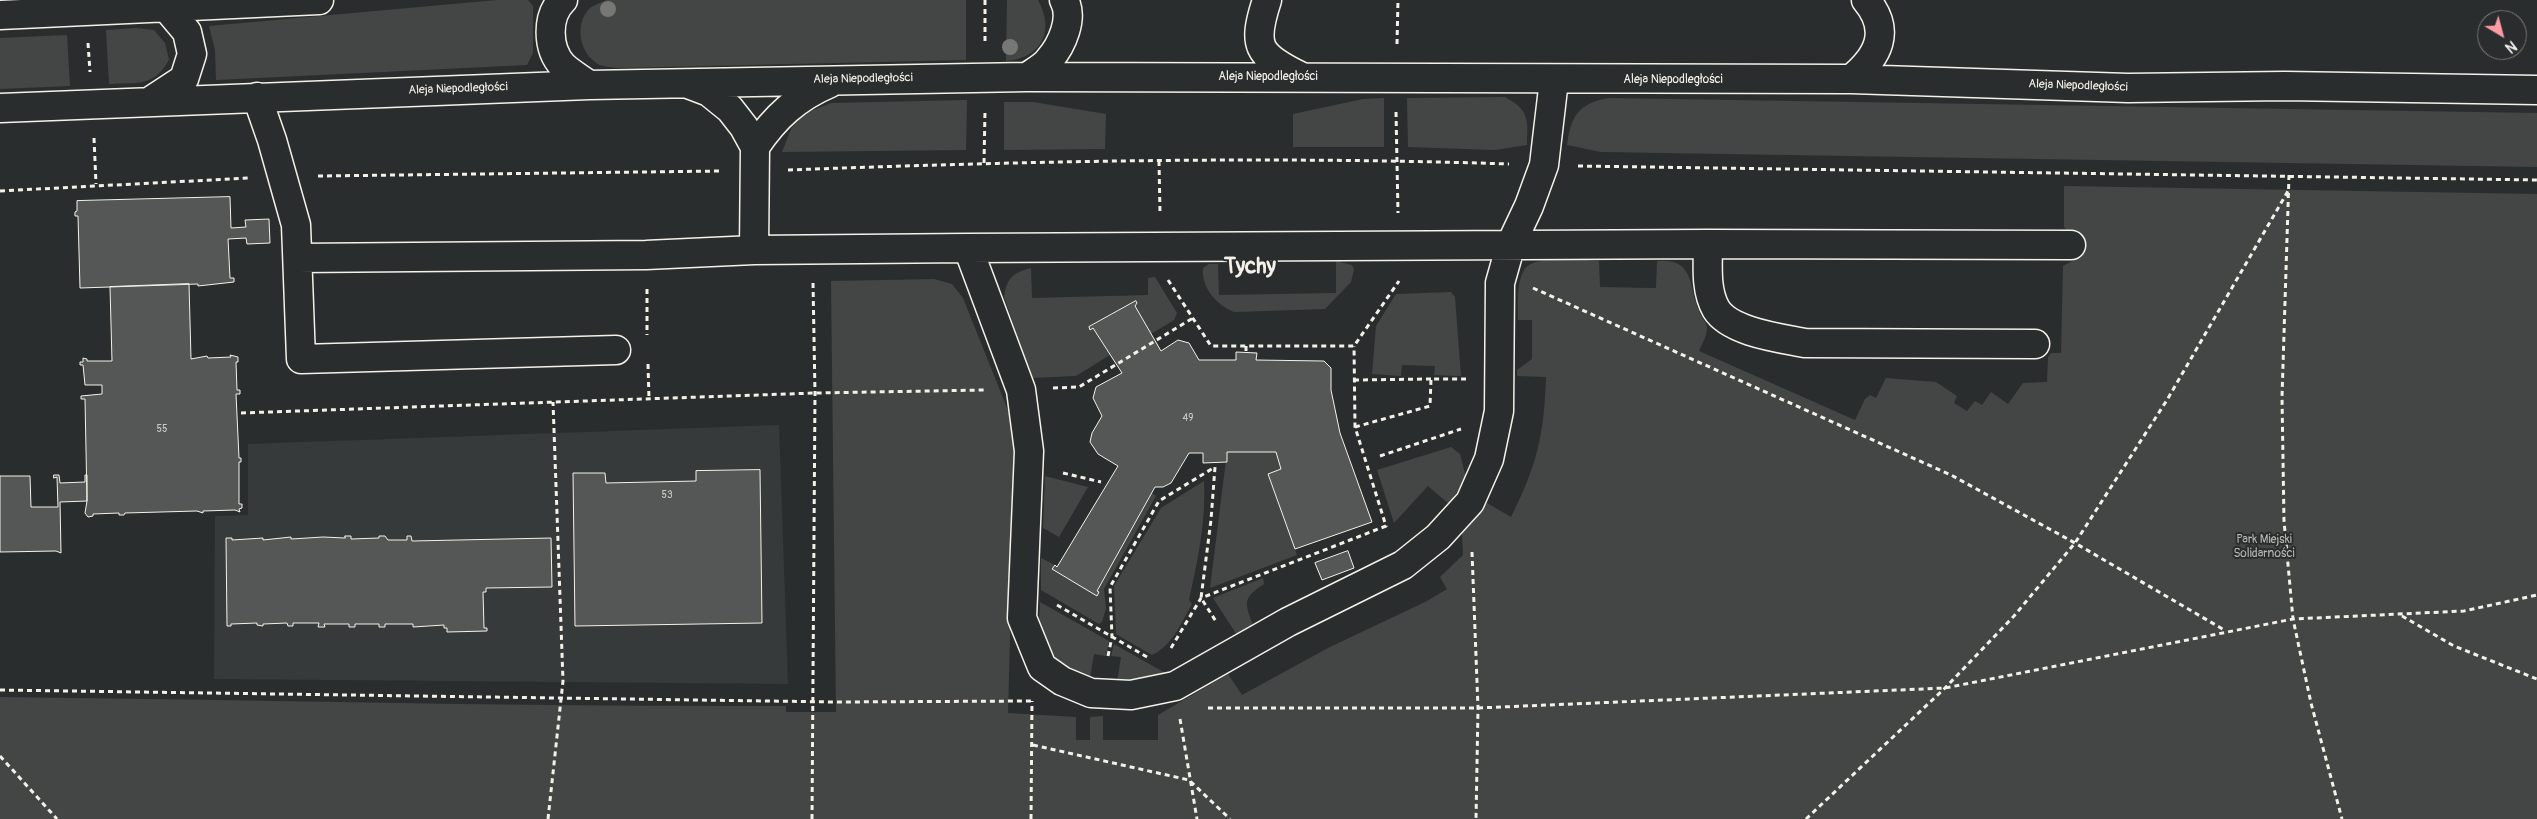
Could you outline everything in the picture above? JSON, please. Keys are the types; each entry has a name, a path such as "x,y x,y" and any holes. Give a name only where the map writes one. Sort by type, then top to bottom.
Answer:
{"street":[{"path":"0,15 319,0"},
{"path":"562,0 555,8 550,25 553,46 563,66 589,85"},
{"path":"1027,77 1049,60 1067,30 1067,5 1064,0"},
{"path":"1267,0 1260,23 1259,45 1272,63 1302,77"},
{"path":"1851,79 1867,66 1875,55 1880,31 1875,10 1866,0"},
{"path":"151,101 184,79 192,54 188,32 166,7"},
{"name":"Aleja Niepodległości","path":"0,108 257,96 589,85 1027,77 1302,77 1554,80 1851,79 2128,88 2285,86 2537,90"},
{"path":"755,147 769,126 786,108 810,91 837,80"},
{"path":"968,248 1020,390 1029,451 1022,618 1042,667 1062,681 1091,693 1131,695 1171,686 1236,654 1288,622 1403,565 1438,537 1470,502 1489,459 1499,411 1500,283 1511,244 1529,206 1544,165 1554,80"},
{"path":"686,84 709,92 730,109 744,127 755,147 754,250"},
{"path":"257,96 290,198 296,225 301,359 616,350"},
{"path":"298,258 646,256 754,250 1511,244 2071,245"},
{"path":"1708,244 1708,281 1716,309 1738,327 1768,336 1805,343 2034,344"}],"path":[{"path":"985,0 985,52"},
{"path":"1397,48 1398,0"},
{"path":"1201,598 1386,526 1354,428 1354,346 1401,278 1396,160 1396,103"},
{"path":"984,106 984,162"},
{"path":"785,170 984,162 1396,160 1544,165 2537,180"},
{"path":"1159,161 1162,271 1211,346 1354,346"},
{"path":"311,176 731,171"},
{"path":"2289,175 2282,397 2284,521 2293,619 2311,703 2342,819"},
{"path":"0,191 250,178"},
{"path":"1806,819 1945,688 2014,616 2076,544 2167,400 2288,190"},
{"path":"812,250 815,392 811,701 812,819"},
{"path":"646,256 648,341"},
{"path":"1500,283 1524,284 1951,475 2227,631"},
{"path":"241,413 815,392 1020,390 1079,387 1193,318"},
{"path":"1246,346 1246,353"},
{"path":"648,360 649,398"},
{"path":"1354,428 1430,406 1431,379"},
{"path":"1354,380 1467,379"},
{"path":"548,819 563,697 553,402"},
{"path":"1380,456 1468,427"},
{"path":"1028,465 1101,482"},
{"path":"1108,656 1112,637 1110,587 1159,501 1215,465 1211,520 1201,598 1171,686 1197,819"},
{"path":"1470,502 1478,708 1476,819"},
{"path":"1024,586 1112,637 1171,686 1478,708 1945,688 2293,619 2464,611 2537,595"},
{"path":"1201,598 1236,654"},
{"path":"2400,615 2454,646 2537,678"},
{"path":"1031,819 1032,702 1042,667"},
{"path":"0,690 811,701 1032,702"},
{"path":"1032,745 1189,780 1230,819"},
{"path":"0,756 57,819"}],"shaded area":[{"path":"779,425 788,684 214,679 215,516 248,515 248,444"}],"green space":[{"path":"497,0 528,0 533,6 533,53 527,65 216,80 215,50 209,26"},
{"path":"607,0 966,0 966,60 618,68 600,65 585,51 582,44 581,29 582,22 589,9"},
{"path":"1007,0 1038,0 1043,11 1045,32 1042,41 1029,55 1006,61"},
{"path":"136,28 154,30 165,43 169,60 157,75 144,82 109,84 106,30"},
{"path":"67,35 70,86 0,89 0,38"},
{"path":"1505,97 1523,111 1527,122 1527,145 1495,150 1408,147 1407,98"},
{"path":"1384,98 1384,147 1293,147 1293,114 1363,99"},
{"path":"1608,98 2537,113 2537,167 1601,152 1567,145 1571,126 1578,113 1590,104"},
{"path":"967,100 966,150 782,152 791,129 798,120 806,113 831,103"},
{"path":"1004,102 1033,102 1106,114 1105,149 1004,150"},
{"name":"Park Miejski Solidarności","path":"2064,186 2537,194 2537,819 0,819 0,697 786,706 786,712 836,712 831,281 934,279 952,284 963,298 1013,423 1015,446 1008,713 1076,717 1076,740 1090,740 1090,717 1103,716 1103,740 1158,740 1158,715 1228,674 1242,695 1328,648 1427,601 1447,589 1440,577 1463,555 1462,534 1487,503 1511,517 1538,450 1545,398 1546,377 1517,376 1517,370 1532,359 1532,320 1518,320 1518,294 1521,275 1529,265 1559,259 1599,261 1600,287 1656,288 1657,261 1669,261 1678,264 1688,275 1699,311 1707,326 1699,351 1855,420 1865,399 1870,395 1876,398 1886,378 1936,382 1957,396 1954,403 1967,411 1975,401 1982,405 1991,392 2008,404 2023,383 2047,382 2048,357 2051,353 2061,353 2063,266 2074,260 2074,232 2067,231 2064,227"},
{"path":"1336,261 1352,265 1354,269 1351,282 1325,309 1234,312 1222,305 1211,295 1203,275 1203,268 1209,264 1218,264 1219,295 1336,293"},
{"path":"1031,268 1032,298 1148,295 1148,278 1155,277 1177,313 1174,320 1151,334 1135,306 1137,303 1135,301 1089,327 1090,330 1093,328 1110,355 1076,376 1032,378 1004,297 1009,280 1015,274"},
{"path":"1451,292 1455,297 1461,376 1434,375 1435,366 1402,365 1401,376 1372,374 1376,326 1396,294"},
{"path":"1451,447 1460,454 1466,478 1449,504 1428,486 1394,523 1377,470"},
{"path":"1227,452 1276,452 1281,469 1268,474 1297,555 1210,588"},
{"path":"1045,476 1088,487 1059,537 1043,528"},
{"path":"1204,481 1203,526 1189,600 1192,604 1171,639 1152,655 1116,634 1114,586 1161,508"},
{"path":"1152,493 1156,496 1104,589 1106,608 1102,622 1099,624 1041,590 1041,558 1055,565 1052,569 1097,596 1099,592 1097,591"},
{"path":"1263,578 1264,584 1252,593 1247,601 1253,625 1237,635 1213,598"},
{"path":"1040,602 1109,641 1106,656 1094,654 1090,678 1053,663 1039,625"},
{"path":"1114,644 1167,674 1144,683 1117,682 1121,657 1111,656"}],"building":[{"path":"230,197 231,228 246,227 245,220 269,219 270,243 247,244 246,238 228,239 230,278 234,278 234,282 198,286 198,284 80,288 78,216 75,216 77,201"},
{"path":"189,284 191,359 207,356 208,358 231,357 230,355 238,357 238,362 236,362 237,390 240,390 240,394 236,394 239,458 241,458 241,462 239,462 239,504 242,504 242,508 239,509 240,512 235,510 203,511 203,513 197,511 125,513 124,515 119,515 119,513 93,514 93,516 88,517 85,513 87,501 85,399 81,399 81,396 102,394 102,385 85,385 83,365 80,365 80,362 83,362 83,358 87,359 87,361 112,361 110,287"},
{"path":"1136,301 1135,306 1161,351 1178,340 1189,343 1199,360 1236,360 1236,352 1257,353 1256,360 1324,361 1331,368 1331,390 1340,433 1372,522 1295,549 1268,474 1281,469 1276,452 1227,452 1227,462 1203,463 1203,453 1189,453 1171,483 1163,487 1155,487 1097,591 1099,592 1097,596 1052,569 1055,565 1057,567 1118,466 1098,454 1090,442 1092,433 1102,416 1093,398 1096,387 1122,373 1093,328 1090,330 1089,327"},
{"path":"760,470 762,623 575,626 573,473 605,473 606,483 696,481 696,471"},
{"path":"54,475 59,475 60,483 85,482 85,475 87,475 87,501 60,502 61,553 56,551 0,552 0,476 30,476 31,507 58,507 57,477 54,478"},
{"path":"345,536 351,536 351,539 385,536 388,540 407,540 407,536 411,536 412,541 551,538 552,587 486,588 486,592 483,592 484,628 487,628 487,631 447,632 447,628 444,628 444,625 413,627 413,624 385,624 385,627 379,627 379,624 355,624 355,627 349,627 349,624 324,624 325,627 318,627 319,623 293,623 293,626 288,626 287,623 263,624 263,626 257,625 257,623 231,624 231,626 227,626 226,538 232,538 232,540 263,538 263,540 291,537 291,539 345,538"},
{"path":"1348,551 1354,568 1322,580 1315,563"}],"district":[{"name":"Tychy","path":"1250,267"}]}
